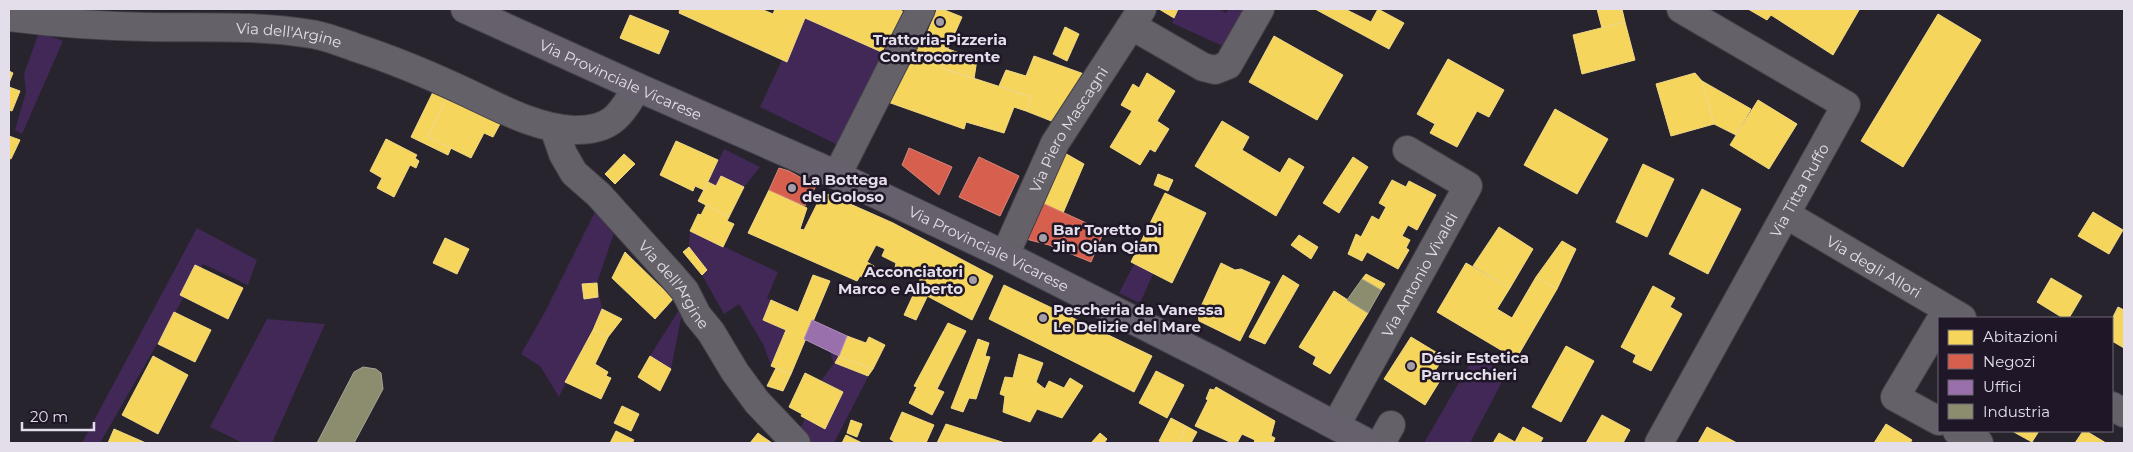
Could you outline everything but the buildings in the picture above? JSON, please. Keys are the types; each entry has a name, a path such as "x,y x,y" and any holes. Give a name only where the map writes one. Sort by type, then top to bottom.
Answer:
{"main road":[{"name":"Via Provinciale Vicarese","path":"465,9 837,175 1005,255 1368,443"}],"street":[{"path":"837,175 921,9"},
{"path":"1137,17 1203,67 1215,70 1228,65 1260,9"},
{"name":"Via Titta Ruffo","path":"1659,443 1787,215 1846,105 1681,9"},
{"name":"Via dell'Argine","path":"9,16 57,23 149,27 219,27 312,34 389,58 515,115 554,128 578,130 607,124 618,117 637,87"},
{"name":"Via Piero Mascagni","path":"1005,255 1055,143 1137,17"},
{"name":"Via dell'Argine","path":"554,128 563,154 574,173 599,195 658,259 685,292 697,315 711,332 734,372 758,402 796,443"},
{"name":"Via Antonio Vivaldi","path":"1336,425 1468,186 1407,150"},
{"name":"Via degli Allori","path":"1787,215 1947,317"},
{"path":"1938,331 1895,397 1938,420"},
{"path":"2113,407 2124,413"},
{"path":"1959,432 1980,443"}],"shaded area":[{"path":"1178,9 1219,9 1226,13 1229,9 1249,9 1225,47 1172,23"},
{"path":"805,18 886,54 840,146 760,107 782,60 787,62"},
{"path":"39,32 63,41 22,134 15,130 26,92 24,74"},
{"path":"724,149 760,167 744,187 721,176 716,186 708,182"},
{"path":"599,204 616,227 597,283 602,309 559,397 540,366 521,354 545,312"},
{"path":"197,228 257,260 248,285 203,264 100,443 82,443"},
{"path":"690,231 778,272 767,298 771,300 763,320 786,330 771,366 763,344 739,304 724,314 702,275 707,270 689,247"},
{"path":"1134,264 1153,274 1140,303 1119,293"},
{"path":"679,310 682,313 671,369 650,356"},
{"path":"267,319 325,324 272,443 243,443 210,427"},
{"path":"830,352 839,356 836,363 868,377 834,443 805,443 800,429 805,419 825,428 843,392 821,381 834,363"},
{"path":"1475,355 1506,374 1470,443 1424,443"}],"place":[{"name":"Trattoria-Pizzeria Controcorrente","path":"940,22"},
{"name":"La Bottega del Goloso","path":"792,188"},
{"name":"Bar Toretto Di Jin Qian Qian","path":"1043,238"},
{"name":"Acconciatori Marco e Alberto","path":"973,280"},
{"name":"Pescheria da Vanessa Le Delizie del Mare","path":"1043,318"},
{"name":"Désir Estetica Parrucchieri","path":"1411,366"}]}
